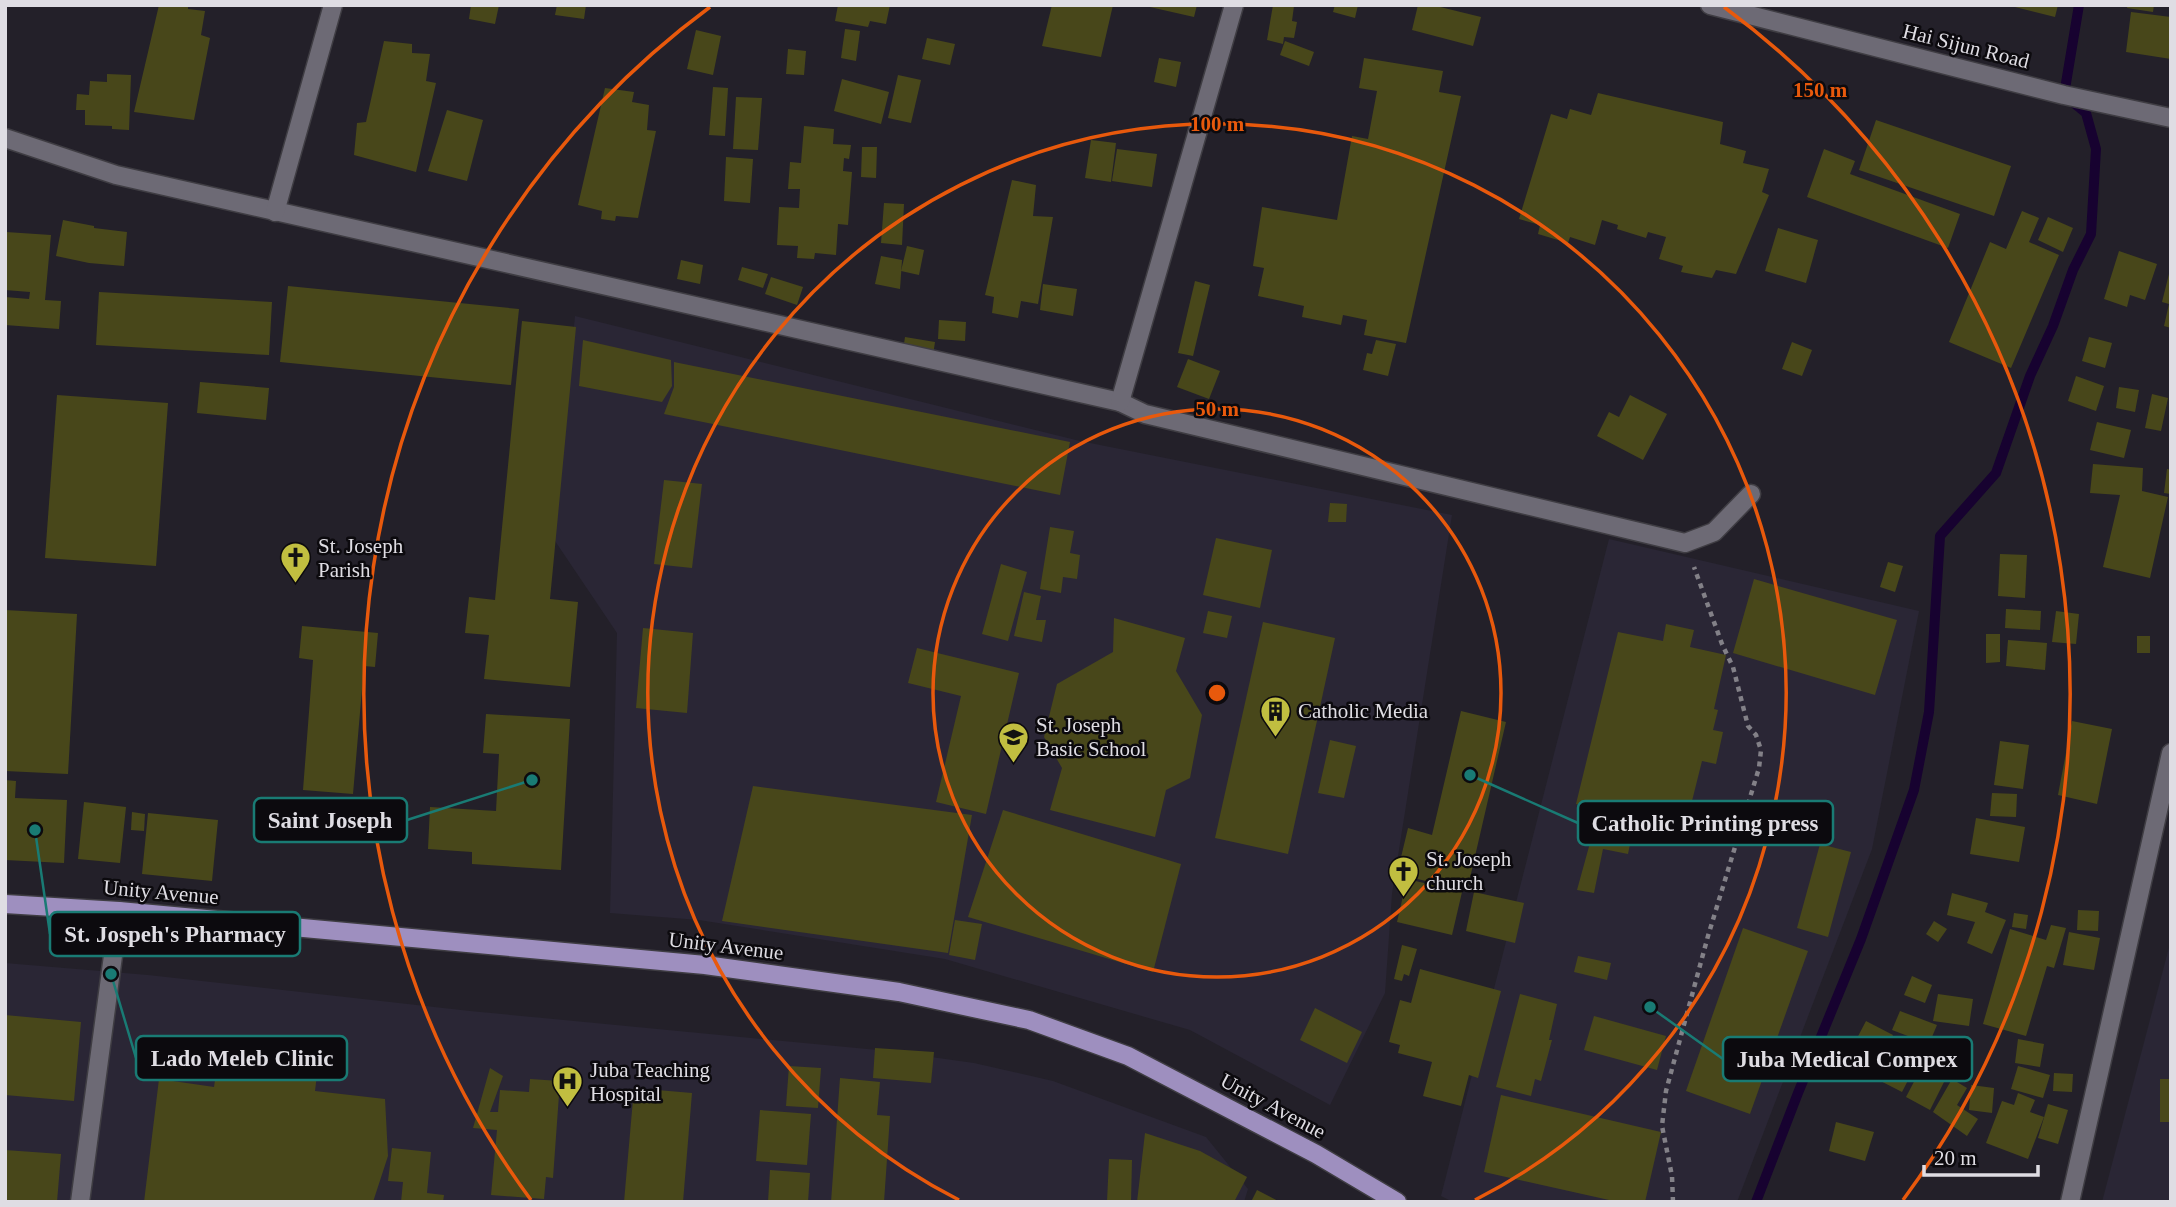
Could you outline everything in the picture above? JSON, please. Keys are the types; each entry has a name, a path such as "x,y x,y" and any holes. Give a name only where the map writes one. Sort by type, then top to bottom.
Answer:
{"main road":[{"name":"Unity Avenue","path":"5,904 119,911 705,965 899,992 1029,1020 1128,1056 1316,1154 1397,1202"}],"street":[{"path":"275,212 332,5"},
{"path":"1120,402 1234,5"},
{"name":"Hai Sijun Road","path":"1710,5 2063,94 2171,118"},
{"path":"5,138 116,175 1120,402 1145,414 1685,543 1714,532 1751,494"},
{"path":"2070,1202 2171,753"},
{"path":"80,1202 119,911"}],"path":[{"path":"1673,1202 1672,1176 1662,1126 1666,1091 1708,936 1759,768 1761,750 1756,735 1748,726 1733,667 1685,543"}],"shaded area":[{"name":"St. Joseph Basic School","path":"575,316 1080,441 1452,515 1392,894 1385,993 1330,1105 1190,1030 945,959 699,920 610,913 617,633 553,538"},
{"path":"1609,539 1919,611 1872,849 1737,1202 1453,1202 1441,1196"},
{"path":"2171,940 2171,1202 2102,1202"},
{"name":"Juba Teaching Hospital","path":"5,963 148,975 470,1011 888,1051 974,1063 1053,1081 1206,1137 1248,1189 1244,1202 5,1202"}],"building":[{"path":"159,5 188,5 188,9 205,11 201,35 210,38 194,120 134,112"},
{"path":"471,5 499,5 495,24 469,19"},
{"path":"557,5 586,5 584,19 555,15"},
{"path":"838,5 890,5 886,24 870,21 868,27 835,21"},
{"path":"1052,5 1113,5 1101,57 1042,46"},
{"path":"1141,5 1197,5 1194,17"},
{"path":"1273,5 1294,6 1292,21 1297,22 1294,38 1284,37 1283,44 1267,40"},
{"path":"1335,5 1358,5 1355,18 1333,12"},
{"path":"1418,5 1432,5 1481,17 1473,46 1412,30"},
{"path":"2007,5 2058,5 2055,17"},
{"path":"2128,5 2154,5 2153,12 2127,8"},
{"path":"2131,12 2171,17 2171,59 2126,52"},
{"path":"845,29 860,31 856,61 841,58"},
{"path":"696,30 721,36 713,75 687,69"},
{"path":"927,38 955,44 950,65 922,59"},
{"path":"384,41 412,44 412,53 430,54 426,81 436,83 416,172 354,155 357,123 366,122"},
{"path":"1285,41 1314,52 1309,66 1280,55"},
{"path":"788,49 806,51 804,75 786,74"},
{"path":"1159,58 1181,62 1176,87 1154,82"},
{"path":"1364,58 1443,71 1439,92 1461,96 1406,343 1364,335 1367,320 1343,315 1341,325 1302,317 1304,306 1258,296 1264,268 1253,266 1262,207 1337,220 1352,136 1368,139 1377,91 1359,88"},
{"path":"107,74 131,75 129,130 85,125 85,110 76,110 77,94 89,95 90,81 107,82"},
{"path":"898,75 921,80 911,123 888,118"},
{"path":"842,79 889,92 881,124 834,111"},
{"path":"713,87 728,88 725,136 709,135"},
{"path":"605,88 634,92 632,102 649,105 647,130 656,131 638,218 616,216 615,221 601,219 602,211 578,205"},
{"path":"1598,93 1723,122 1720,144 1746,151 1743,163 1769,169 1762,192 1769,195 1736,274 1716,270 1712,278 1681,272 1683,266 1659,259 1666,237 1648,232 1646,238 1617,229 1618,225 1602,220 1595,245 1570,237 1568,243 1538,234 1540,225 1519,219 1551,114 1567,119 1570,109 1591,115"},
{"path":"736,97 762,98 758,150 733,149"},
{"path":"447,110 483,120 467,181 428,171"},
{"path":"1876,120 2011,166 1994,216 1859,170"},
{"path":"804,126 834,129 833,144 851,145 849,159 844,158 843,171 852,172 848,225 838,224 836,255 815,253 814,259 797,258 798,246 777,245 779,207 799,208 800,189 788,189 790,162 801,163"},
{"path":"1091,140 1116,143 1111,182 1085,178"},
{"path":"862,147 877,147 876,178 861,177"},
{"path":"1117,149 1157,154 1152,187 1112,181"},
{"path":"1824,149 1855,161 1850,174 1960,214 1948,248 1807,197"},
{"path":"726,157 753,159 750,203 724,201"},
{"path":"1012,180 1036,185 1033,216 1053,217 1038,304 1021,301 1018,318 992,313 994,297 985,295"},
{"path":"884,203 904,204 902,245 881,243"},
{"path":"2022,211 2039,218 2029,242 2059,255 2011,368 1949,342 1990,242 2006,249"},
{"path":"2048,217 2073,228 2063,252 2038,240"},
{"path":"63,220 94,228 127,232 124,266 89,263 56,256"},
{"path":"1778,228 1818,240 1806,283 1765,271"},
{"path":"6,232 51,235 45,300 61,301 59,329 5,325 5,297 29,299 30,292 5,290"},
{"path":"907,246 924,250 919,275 901,271"},
{"path":"2119,251 2157,264 2145,300 2130,295 2127,307 2104,299"},
{"path":"881,256 902,260 900,289 875,284"},
{"path":"681,260 703,265 700,284 677,279"},
{"path":"742,267 768,274 763,288 738,280"},
{"path":"2170,270 2171,328 2164,326 2169,304 2162,302"},
{"path":"771,277 803,287 797,305 765,294"},
{"path":"1195,281 1210,285 1193,356 1178,353"},
{"path":"1043,284 1077,289 1073,316 1040,310"},
{"path":"288,286 519,309 511,385 280,362"},
{"path":"99,292 272,302 269,355 96,345"},
{"path":"939,320 966,322 965,341 938,339"},
{"path":"522,321 576,327 550,599 578,602 570,687 484,679 489,635 465,633 469,597 495,600"},
{"path":"905,337 935,342 933,355 903,350"},
{"path":"2089,337 2112,343 2105,368 2082,361"},
{"path":"583,340 671,360 672,386 662,402 579,386"},
{"path":"1376,340 1396,344 1388,376 1363,370 1367,353 1372,354"},
{"path":"1792,342 1812,350 1802,376 1782,369"},
{"path":"1188,359 1220,371 1209,399 1177,387"},
{"path":"674,362 1070,442 1060,495 664,414 674,387"},
{"path":"2076,376 2104,386 2096,411 2068,401"},
{"path":"200,382 269,388 266,420 197,413"},
{"path":"2119,387 2139,390 2135,412 2116,408"},
{"path":"2152,394 2168,398 2161,431 2145,428"},
{"path":"57,395 168,403 156,566 45,558"},
{"path":"1630,395 1667,414 1643,460 1597,436 1609,412 1619,417"},
{"path":"2097,422 2131,430 2124,458 2090,450"},
{"path":"2093,464 2143,468 2142,491 2168,497 2150,578 2103,567 2120,495 2090,493"},
{"path":"2167,469 2171,470 2171,494 2164,493"},
{"path":"664,480 702,484 692,568 654,564"},
{"path":"1330,503 1347,504 1346,522 1328,522"},
{"path":"1050,527 1074,531 1070,553 1080,555 1077,579 1063,577 1061,593 1040,589"},
{"path":"1216,538 1272,550 1260,608 1203,595"},
{"path":"2000,554 2027,555 2025,598 1998,596"},
{"path":"1888,562 1903,566 1895,592 1880,587"},
{"path":"1001,564 1027,572 1008,641 982,634"},
{"path":"1754,579 1897,620 1875,695 1733,653"},
{"path":"1024,592 1041,596 1036,620 1046,620 1042,642 1014,636"},
{"path":"2006,609 2041,611 2040,630 2005,628"},
{"path":"5,610 77,614 68,774 5,771"},
{"path":"1208,611 1232,616 1227,638 1203,633"},
{"path":"2056,611 2079,614 2076,644 2052,642"},
{"path":"1114,618 1185,638 1176,671 1202,715 1190,778 1166,790 1155,837 1050,810 1062,768 1044,737 1057,684 1113,652"},
{"name":"Catholic Media","path":"1263,622 1335,638 1288,854 1215,838"},
{"path":"1666,624 1694,630 1690,647 1726,655 1714,709 1718,710 1713,730 1723,732 1716,764 1702,761 1684,833 1640,820 1639,825 1615,819 1616,814 1576,804 1618,632 1663,641"},
{"path":"302,626 378,633 375,667 364,666 353,794 303,790 313,660 299,658"},
{"path":"643,628 693,633 687,713 636,708"},
{"path":"1986,634 2000,634 2000,662 1986,663"},
{"path":"2137,636 2150,636 2150,653 2137,653"},
{"path":"2008,640 2047,643 2045,670 2006,666"},
{"path":"917,648 1019,673 986,814 936,802 961,696 908,683"},
{"path":"1461,711 1506,722 1467,891 1397,874 1408,828 1432,835"},
{"path":"486,714 570,719 561,870 472,864 472,852 428,849 430,807 496,811 499,754 483,753"},
{"path":"2072,721 2112,729 2097,804 2058,795"},
{"path":"1330,740 1356,746 1344,798 1318,793"},
{"path":"2000,741 2029,745 2023,789 1994,785"},
{"path":"5,780 16,781 15,798 67,800 64,863 5,860"},
{"path":"753,786 972,815 948,953 722,921"},
{"path":"1992,793 2017,794 2016,817 1990,816"},
{"path":"84,802 126,807 120,863 78,859"},
{"path":"1003,810 1181,864 1153,972 968,917"},
{"path":"132,812 145,814 144,831 131,830"},
{"path":"148,813 218,820 212,881 142,874"},
{"path":"1976,818 2025,827 2019,862 1970,854"},
{"path":"1593,832 1631,839 1628,854 1603,849 1594,893 1577,890"},
{"path":"1820,844 1851,852 1828,937 1797,928"},
{"path":"1407,879 1462,892 1452,935 1397,922"},
{"path":"1474,892 1524,903 1515,943 1466,931"},
{"path":"1952,893 1988,903 1985,912 2006,920 1992,954 1967,943 1975,922 1947,915"},
{"path":"2078,910 2099,911 2098,931 2077,930"},
{"path":"2014,913 2028,915 2026,929 2012,927"},
{"path":"955,920 982,924 975,960 949,955"},
{"path":"1934,921 1947,929 1938,942 1926,934"},
{"path":"2051,925 2066,928 2054,968 2047,966 2026,1036 1983,1024 2010,929 2046,940"},
{"path":"1743,928 1808,951 1750,1114 1686,1091"},
{"path":"2069,932 2100,938 2094,970 2063,965"},
{"path":"1402,945 1417,949 1409,976 1404,974 1402,981 1394,979"},
{"path":"1578,956 1611,963 1607,980 1574,972"},
{"path":"1420,969 1501,991 1478,1078 1469,1075 1461,1106 1423,1096 1432,1062 1398,1053 1400,1045 1389,1042 1400,1000 1411,1003"},
{"path":"1912,976 1932,985 1925,1003 1904,995"},
{"path":"1520,994 1557,1004 1549,1040 1552,1040 1541,1081 1535,1079 1531,1096 1496,1087"},
{"path":"1938,994 1973,999 1969,1026 1933,1021"},
{"path":"1315,1008 1362,1032 1347,1063 1300,1040"},
{"path":"1900,1011 1937,1025 1929,1044 1892,1030"},
{"path":"5,1015 81,1022 74,1101 5,1095"},
{"path":"1594,1016 1666,1036 1657,1070 1584,1050"},
{"path":"1866,1021 1893,1035 1891,1040 1921,1055 1902,1092 1859,1070 1869,1051 1854,1044"},
{"path":"2018,1039 2044,1044 2040,1067 2015,1063"},
{"path":"220,1046 319,1058 315,1091 385,1099 388,1156 373,1202 144,1202 159,1079 214,1087"},
{"path":"875,1048 934,1052 931,1083 873,1078"},
{"path":"1928,1055 1951,1068 1930,1110 1906,1097"},
{"path":"789,1066 821,1068 818,1108 786,1106"},
{"path":"2018,1066 2050,1075 2043,1098 2011,1089"},
{"path":"490,1068 503,1076 490,1112 498,1112 500,1090 529,1092 530,1079 560,1081 553,1178 546,1177 544,1199 491,1195 497,1130 473,1128"},
{"path":"2054,1073 2073,1074 2072,1092 2053,1091"},
{"path":"840,1078 880,1082 877,1115 890,1116 884,1202 831,1202"},
{"path":"1952,1079 1967,1088 1957,1105 1978,1119 1967,1136 1933,1112"},
{"path":"2160,1079 2171,1079 2171,1122 2160,1122"},
{"path":"1971,1085 1994,1088 1992,1113 1969,1110"},
{"path":"634,1088 692,1093 683,1202 624,1202"},
{"path":"2018,1093 2035,1100 2030,1112 2044,1117 2028,1159 1986,1143 2002,1101 2014,1105"},
{"path":"1501,1095 1661,1132 1645,1202 1618,1202 1484,1172"},
{"path":"2048,1104 2068,1110 2058,1144 2038,1138"},
{"path":"760,1110 811,1114 807,1165 756,1161"},
{"path":"1836,1122 1874,1132 1865,1161 1829,1151"},
{"path":"1145,1133 1200,1151 1247,1177 1234,1202 1137,1202"},
{"path":"392,1148 431,1152 427,1193 444,1195 443,1202 401,1202 403,1182 388,1181"},
{"path":"5,1150 61,1154 57,1202 5,1202"},
{"path":"1109,1159 1132,1160 1131,1202 1107,1202"},
{"path":"770,1170 810,1173 808,1202 768,1202"},
{"path":"1257,1190 1280,1202 1251,1202"}],"waterway":[{"path":"1756,1202 1861,939 1914,790 1929,712 1940,536 1996,473 2030,376 2053,326 2073,270 2091,234 2096,149 2086,113 2064,95 2079,5"}],"place":[{"name":"St. Joseph Parish","path":"295,585"},
{"name":"Catholic Media","path":"1275,738"},
{"name":"St. Joseph Basic School","path":"1013,764"},
{"name":"Catholic Printing press","path":"1470,775"},
{"name":"Saint Joseph","path":"532,780"},
{"name":"St. Jospeh's Pharmacy","path":"35,830"},
{"name":"St. Joseph church","path":"1403,898"},
{"name":"Lado Meleb Clinic","path":"111,974"},
{"name":"Juba Medical Compex","path":"1650,1007"},
{"name":"Juba Teaching Hospital","path":"567,1109"}]}
